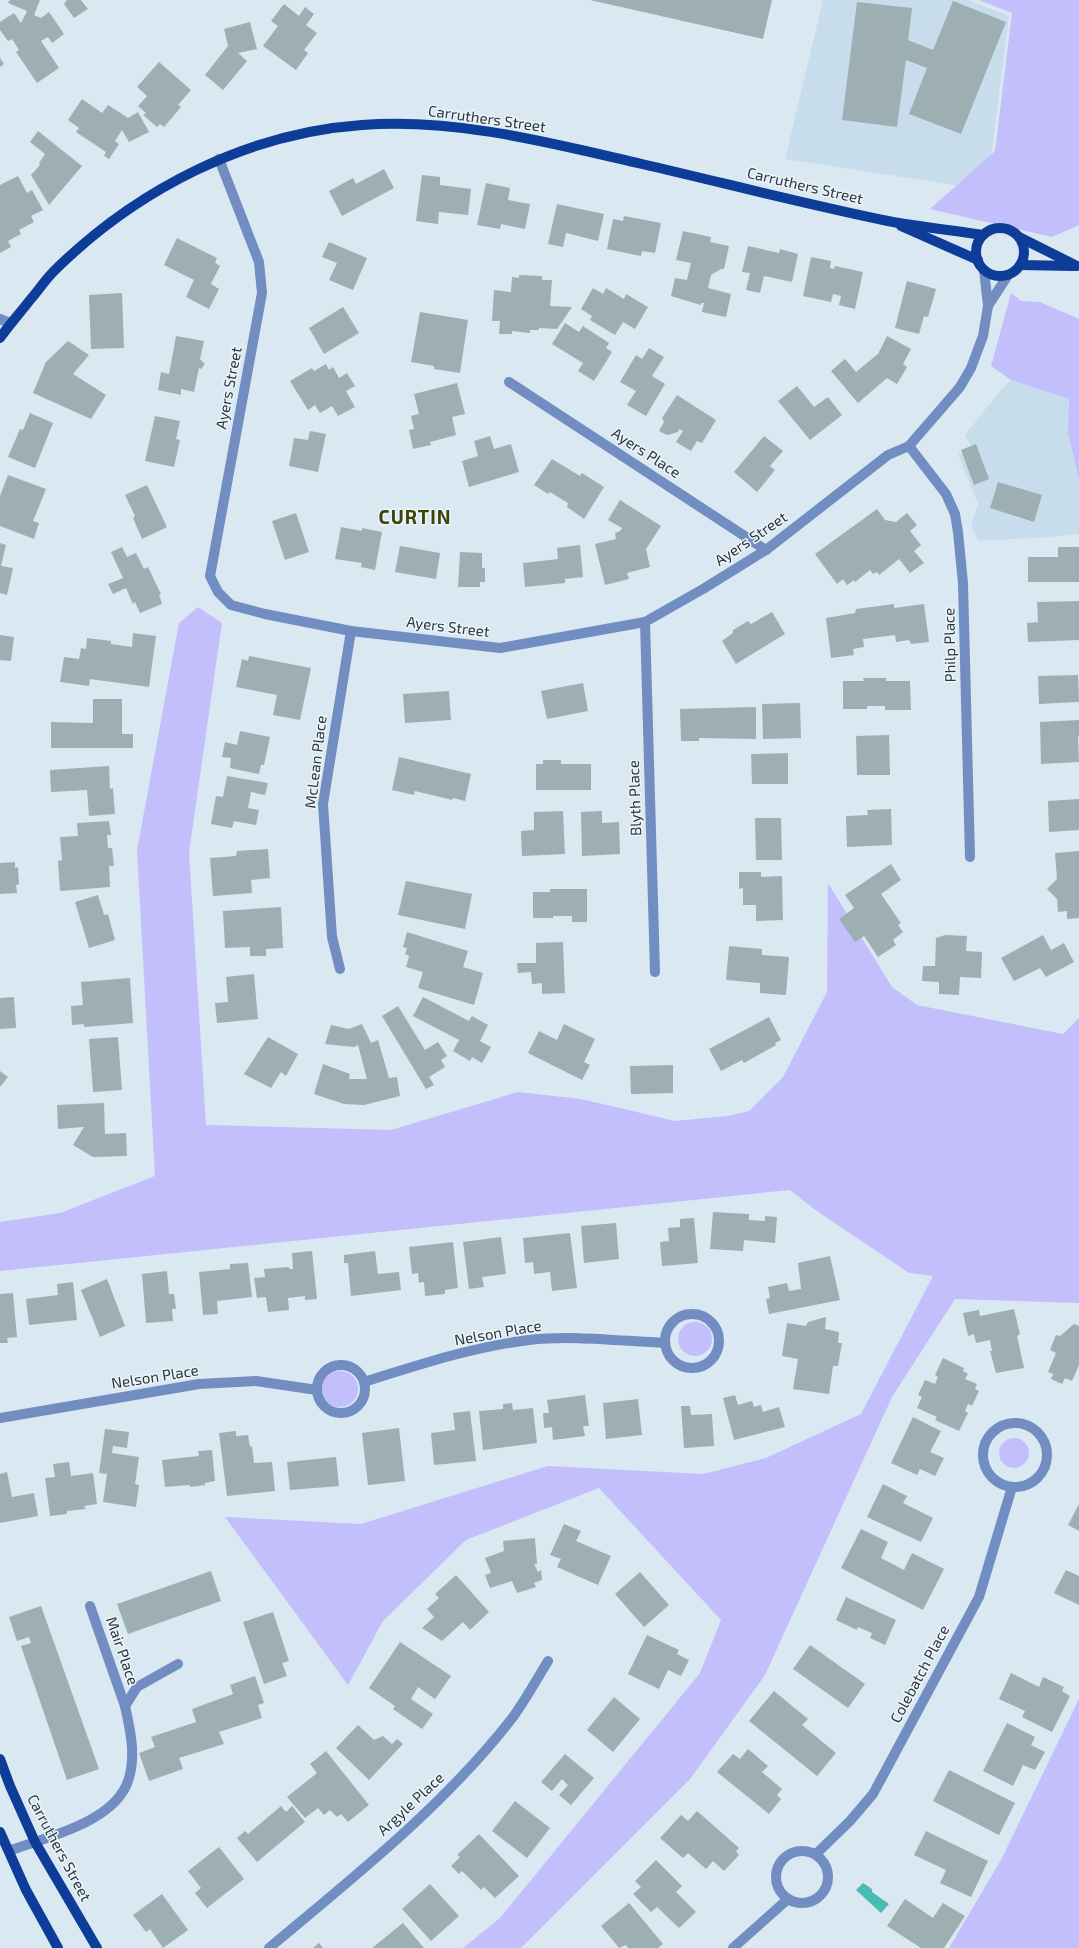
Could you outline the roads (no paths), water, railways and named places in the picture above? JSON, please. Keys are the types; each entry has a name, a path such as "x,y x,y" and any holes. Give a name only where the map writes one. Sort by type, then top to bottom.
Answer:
{"main road":[{"name":"Carruthers Street","path":"0,338 10,323 52,273 87,241 132,208 172,183 219,159 278,138 364,124 449,126 541,141 888,221 983,235"},
{"name":"Carruthers Street","path":"888,221 978,260"},
{"path":"1019,237 1024,250 1020,265 1017,269 1008,275 991,274 984,270 978,260 977,245 983,235 990,231 1005,229 1078,266"},
{"path":"1020,265 1078,266"},
{"name":"Carruthers Street","path":"0,1759 10,1786 35,1842 97,1948"},
{"path":"0,1832 26,1890 58,1948"}],"street":[{"name":"Ayers Street","path":"219,159 259,262 262,293 210,576 218,592 231,604 265,614 352,631 500,648 645,622 703,589 766,550 888,455 909,446 964,381 971,368 983,336 988,306 984,270"},
{"name":"Ayers Street","path":"988,306 1008,275"},
{"path":"0,319 10,323"},
{"name":"Ayers Place","path":"508,382 766,550"},
{"name":"Philp Place","path":"909,446 946,494 955,514 958,532 963,583 970,857"},
{"name":"Blyth Place","path":"645,622 655,972"},
{"name":"McLean Place","path":"340,969 332,937 323,804 352,631"},
{"path":"690,1314 704,1316 710,1320 718,1332 719,1338 719,1345 713,1358 702,1366 695,1368 681,1365 675,1361 670,1356 665,1343 666,1336 672,1324 683,1315 690,1314"},
{"name":"Nelson Place","path":"364,1382 432,1361 495,1346 529,1340 554,1338 665,1343"},
{"path":"340,1365 352,1368 357,1371 364,1382 364,1394 362,1400 348,1412 335,1412 324,1406 317,1396 317,1383 323,1372 328,1368 340,1365"},
{"name":"Nelson Place","path":"0,1418 200,1384 256,1381 317,1390"},
{"path":"1009,1423 1021,1423 1033,1428 1045,1442 1048,1454 1045,1466 1034,1481 1022,1486 1012,1487 1000,1483 990,1475 984,1464 984,1446 988,1437 1000,1426 1009,1423"},
{"name":"Colebatch Place","path":"816,1854 850,1821 873,1794 978,1597 1012,1487"},
{"name":"Mair Place","path":"9,1852 83,1824 106,1810 123,1794 129,1778 132,1762 132,1736 125,1706 90,1606"},
{"name":"Argyle Place","path":"270,1948 397,1839 460,1779 513,1716 548,1660"},
{"name":"Mair Place","path":"125,1706 137,1687 178,1664"},
{"path":"798,1850 807,1850 816,1854 823,1860 827,1868 828,1878 822,1894 814,1900 806,1903 796,1903 788,1899 781,1893 776,1885 775,1876 777,1867 783,1858 798,1850"},
{"path":"733,1948 788,1899"}],"district":[{"name":"CURTIN","path":"415,517"}]}
